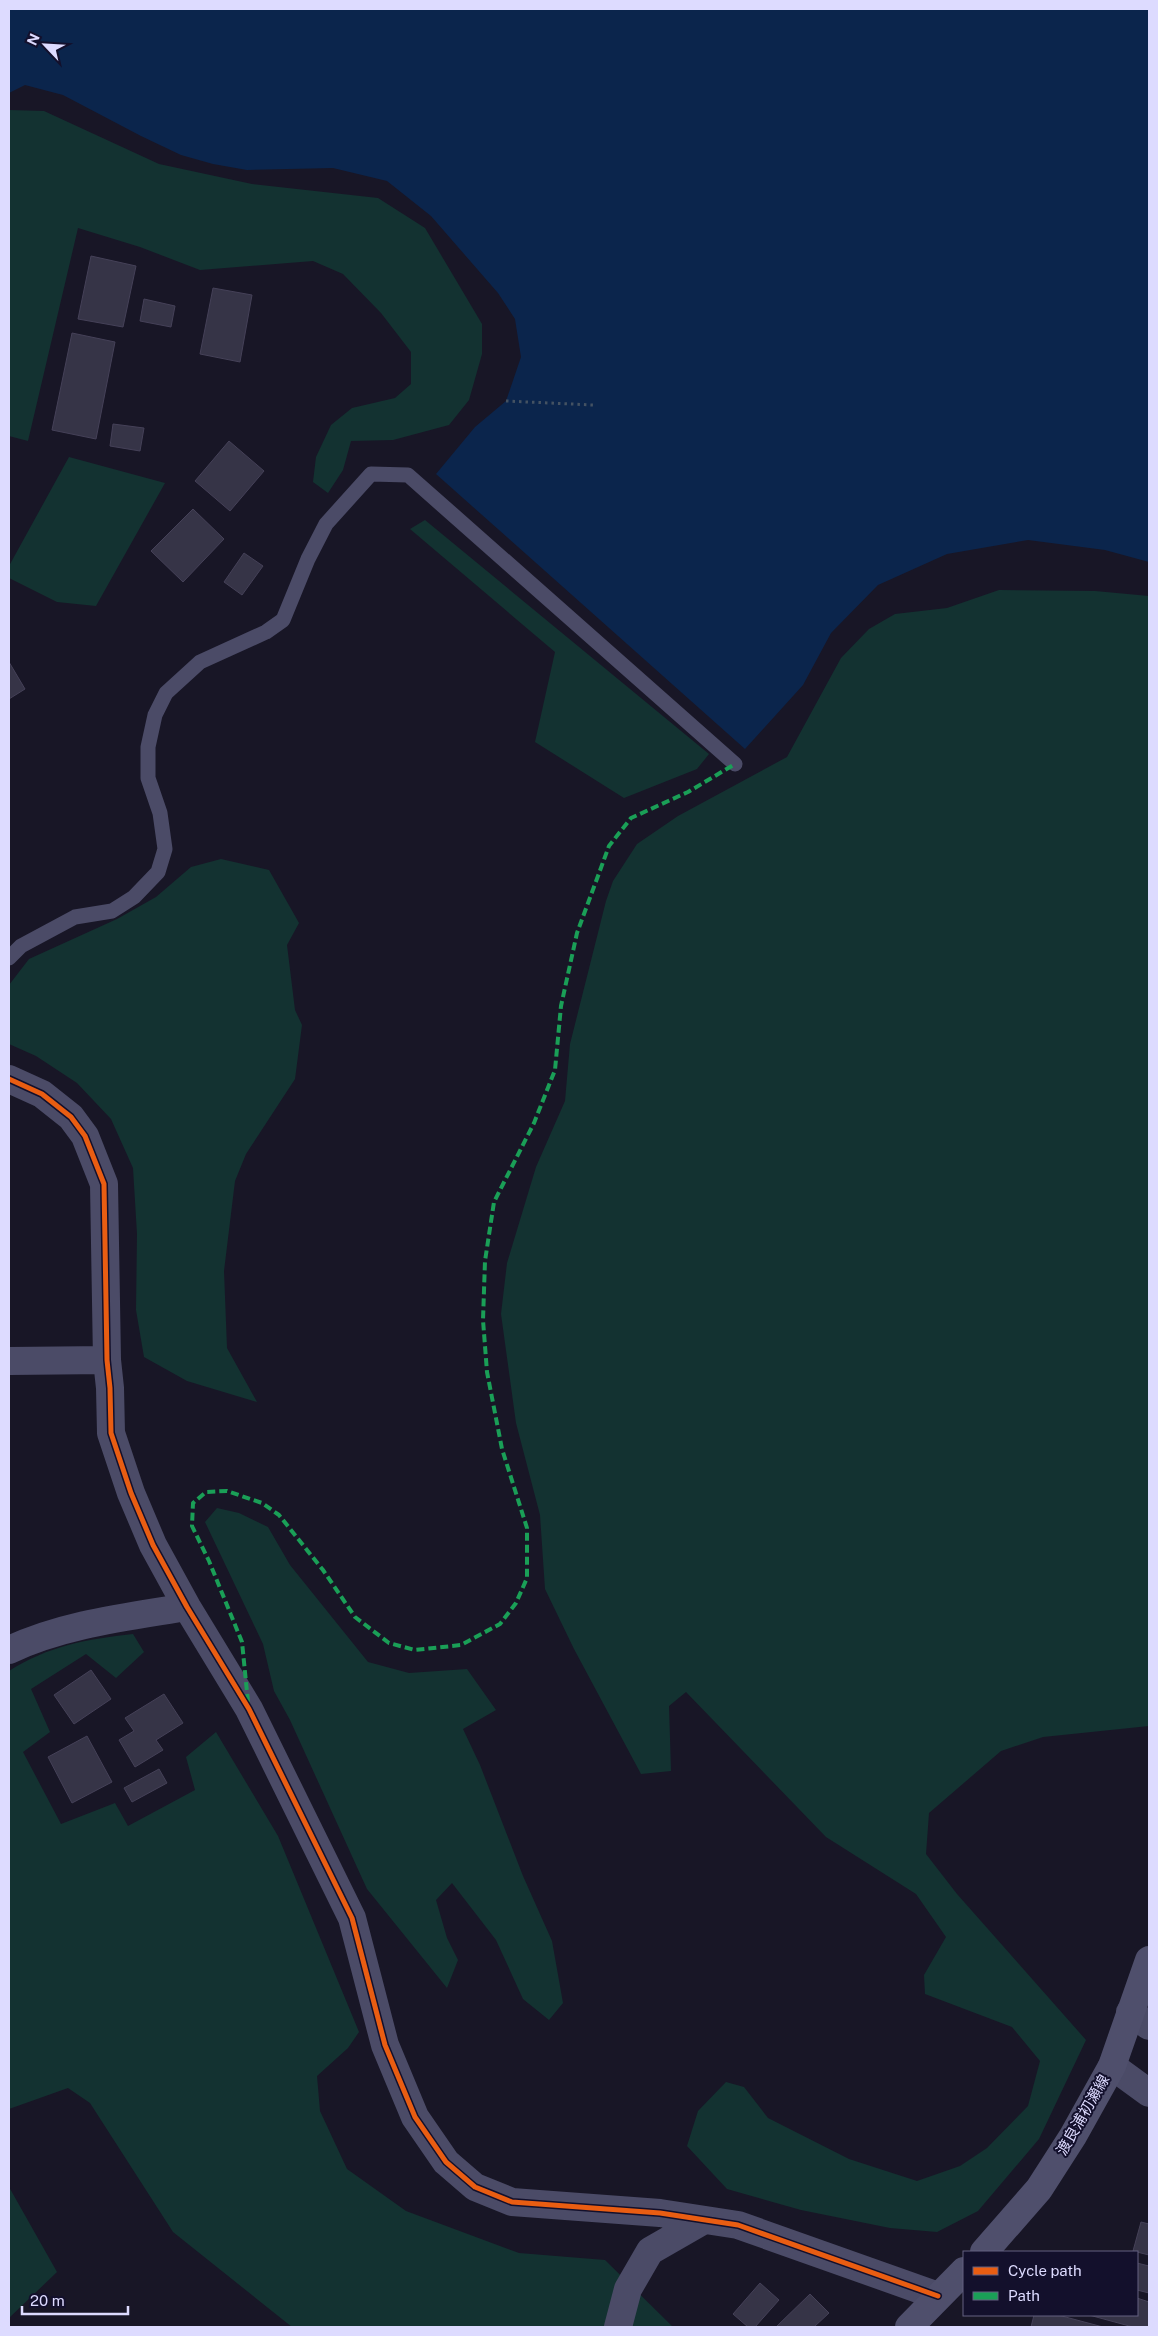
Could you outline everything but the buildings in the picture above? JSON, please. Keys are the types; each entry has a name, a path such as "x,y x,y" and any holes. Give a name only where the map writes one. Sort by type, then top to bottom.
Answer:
{"main road":[{"name":"渡良浦初瀬線","path":"985,2251 1039,2189 1073,2136 1139,2019 1149,1960"},
{"path":"909,2327 963,2272"}],"street":[{"path":"9,1079 42,1094 71,1117 85,1136 104,1184 107,1360 111,1433 131,1493 153,1545 187,1607 249,1709 352,1918 385,2045 415,2117 446,2162 475,2187 512,2202 660,2213 738,2225 938,2296"},
{"path":"9,1361 107,1360"},
{"path":"9,1650 35,1638 78,1626 187,1607"},
{"path":"1112,2066 1149,2093"},
{"path":"618,2327 628,2289 650,2251 704,2220"}],"lane":[{"path":"9,958 21,946 75,917 112,911 134,897 158,872 165,850 160,813 148,778 148,747 155,716 166,693 200,662 266,632 283,620 308,558 326,524 371,474 408,475 735,764"}],"path":[{"path":"506,401 593,405"}],"green space":[{"path":"9,110 44,111 159,164 252,184 378,198 425,228 482,324 482,354 469,400 449,425 393,440 351,441 343,470 328,493 313,482 316,457 331,425 352,408 395,398 411,384 411,352 381,313 343,274 313,261 200,270 140,247 78,228 28,441 9,436"},
{"path":"69,457 165,483 96,606 57,602 9,578 9,566"},
{"path":"425,520 709,754 697,769 624,798 535,742 555,652 410,529"},
{"path":"999,590 1095,591 1149,596 1149,1726 1043,1737 1001,1751 929,1813 926,1854 957,1894 1086,2040 1039,2139 978,2211 937,2232 890,2228 801,2210 727,2189 687,2146 698,2111 726,2082 744,2087 768,2118 849,2159 917,2181 960,2166 987,2148 1028,2106 1040,2061 1012,2027 925,1994 924,1975 946,1937 916,1894 826,1837 686,1692 669,1706 671,1771 641,1774 574,1649 545,1589 540,1515 516,1423 501,1314 507,1263 536,1167 565,1101 570,1044 606,901 613,881 637,844 678,816 787,757 841,658 869,629 895,614 947,608"},
{"path":"221,859 269,870 299,923 287,945 295,1010 302,1025 295,1079 246,1154 235,1181 224,1271 227,1348 257,1402 187,1381 144,1357 136,1310 137,1234 133,1168 111,1119 77,1083 36,1056 9,1044 9,985 29,959 117,919 156,897 191,867"},
{"path":"217,1508 239,1513 268,1527 290,1565 368,1662 409,1673 467,1669 496,1710 463,1729 480,1765 523,1876 552,1941 563,2003 549,2020 523,1999 496,1940 452,1883 436,1900 447,1938 458,1960 447,1988 367,1889 290,1720 274,1691 263,1644 205,1522"},
{"path":"133,1634 144,1652 116,1678 86,1654 31,1689 50,1732 23,1752 61,1824 115,1803 128,1826 195,1790 186,1757 216,1732 278,1836 359,2032 348,2048 317,2076 320,2111 347,2169 406,2211 519,2253 605,2260 673,2327 292,2327 173,2232 90,2103 68,2088 9,2109 9,1671 38,1655 68,1645 100,1638"},
{"path":"9,2187 57,2272 9,2318"}],"water":[{"path":"9,9 1149,9 1149,562 1105,550 1028,540 947,554 878,585 831,633 803,685 745,749 436,474 475,427 506,401 521,357 515,319 498,293 431,216 387,181 333,168 247,170 213,164 181,155 63,95 25,85 9,93"}],"marked path":[{"path":"248,1702 242,1642 209,1561 192,1526 193,1503 206,1492 227,1491 262,1503 279,1515 323,1570 355,1617 389,1643 415,1650 461,1645 500,1624 516,1603 527,1578 527,1528 502,1449 487,1372 483,1320 485,1261 494,1202 534,1123 555,1070 561,1006 577,933 609,846 631,818 688,792 735,764"}],"cycle path":[{"path":"9,1079 42,1094 71,1117 85,1136 104,1184 107,1360 111,1433 131,1493 153,1545 187,1607 249,1709 352,1918 385,2045 415,2117 446,2162 475,2187 512,2202 660,2213 738,2225 938,2296"}]}
